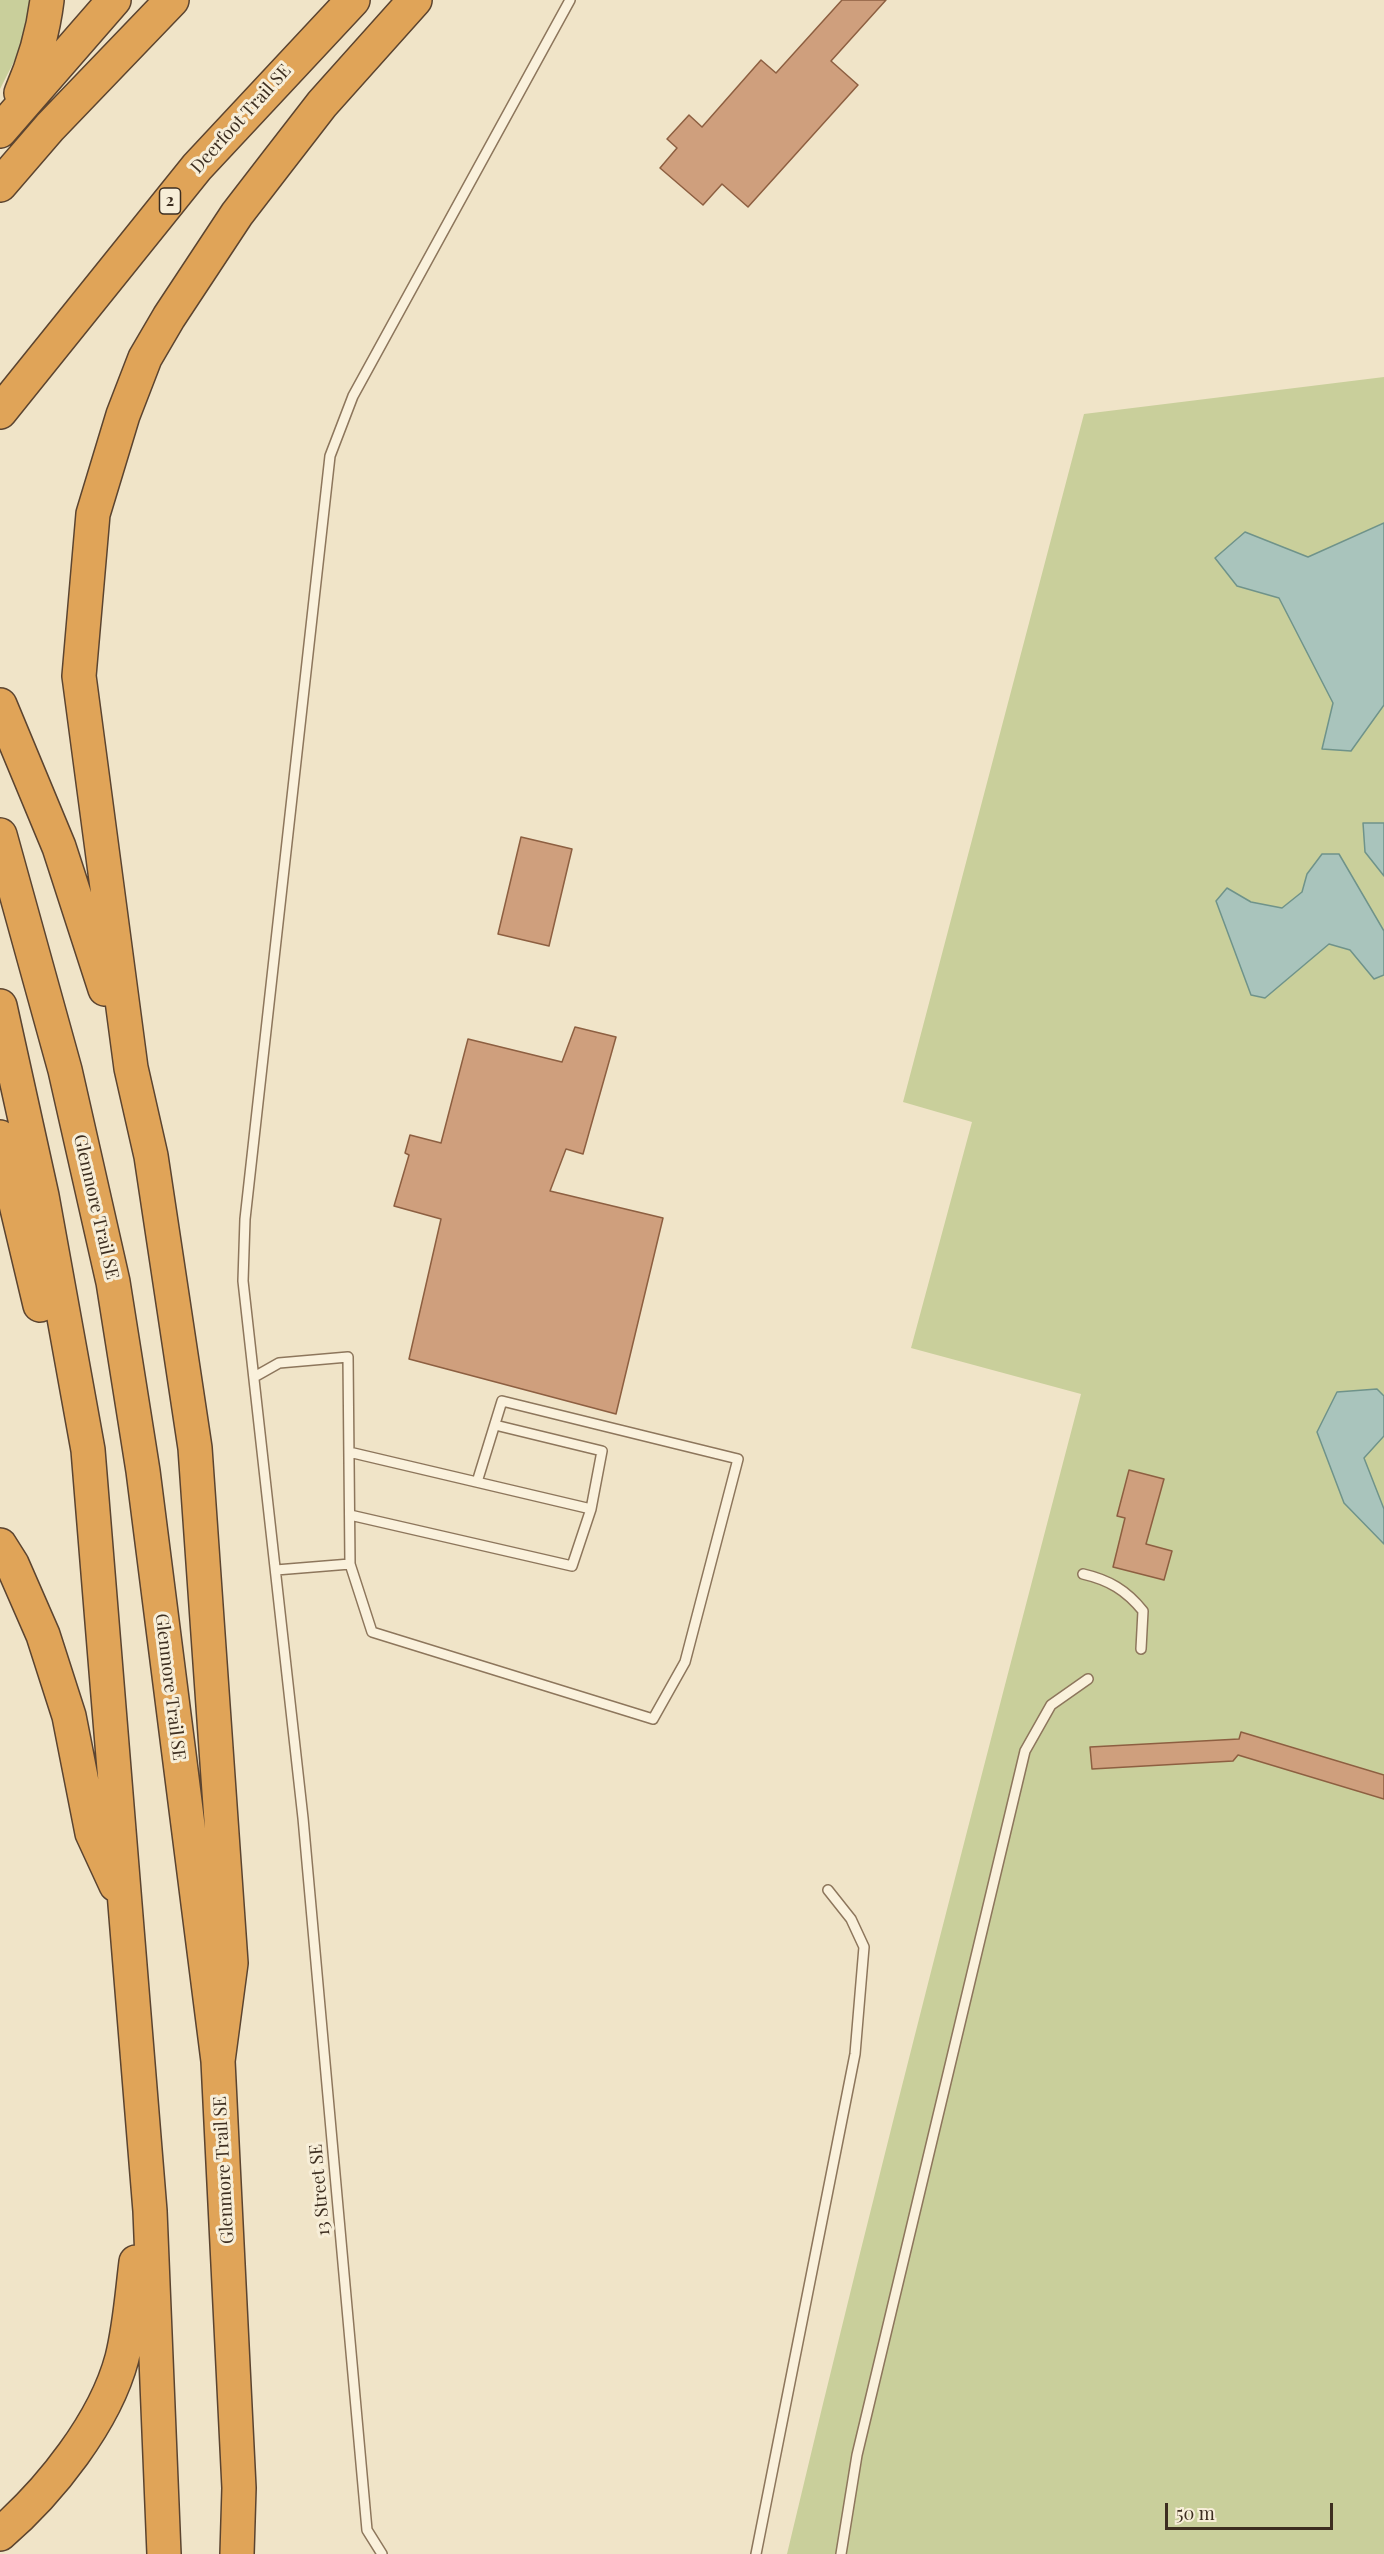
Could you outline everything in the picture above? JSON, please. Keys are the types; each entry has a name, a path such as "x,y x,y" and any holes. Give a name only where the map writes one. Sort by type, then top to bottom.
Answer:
{"highway":[{"path":"4,126 31,70 44,27 47,0"},
{"path":"4,126 114,0"},
{"path":"0,185 58,119 172,0"},
{"name":"Deerfoot Trail SE","path":"0,412 197,167 353,0"},
{"path":"131,1068 79,676 93,514 127,405 145,358 169,317 237,214 322,104 415,0"},
{"path":"0,705 59,847 131,1068 151,1155 195,1448 231,1963 218,2061"},
{"name":"Glenmore Trail SE","path":"0,835 64,1070 113,1282 143,1471 218,2061 239,2488 237,2554"},
{"path":"0,1006 42,1196 88,1450 150,2211 164,2554"},
{"path":"0,1137 16,1196 62,1403 88,1450"},
{"path":"0,1545 12,1564 44,1635 69,1716 93,1833 125,1904"},
{"path":"0,2534 26,2512 66,2466 110,2391 122,2359 137,2255 150,2211"},
{"path":"239,2488 258,2554"}],"lane":[{"name":"13 Street SE","path":"382,2554 367,2530 303,1818 256,1376 243,1281 245,1219 330,456 353,396 570,0"},
{"path":"256,1376 279,1363 348,1357 350,1564 372,1632 653,1719 686,1662 738,1459 502,1401 477,1482"},
{"path":"350,1515 572,1566 591,1509 602,1451 495,1425"},
{"path":"349,1452 591,1509"},
{"path":"276,1570 350,1564"},
{"path":"1083,1574 1103,1579 1129,1594 1143,1611 1141,1649"},
{"path":"841,2554 857,2455 1025,1751 1051,1705 1088,1679"},
{"path":"756,2554 855,2054 864,1947 851,1919 828,1890"}],"green space":[{"path":"0,0 31,0 26,38 0,89"},
{"path":"1384,377 1384,2554 787,2554 894,2118 1081,1394 911,1348 972,1122 903,1102 1084,414"}],"water":[{"path":"1384,523 1384,705 1351,751 1322,749 1333,703 1279,598 1237,586 1215,558 1245,532 1308,557"},
{"path":"1363,823 1384,823 1384,876 1365,852"},
{"path":"1322,854 1339,854 1384,931 1384,975 1374,979 1350,950 1329,944 1265,998 1251,995 1216,901 1227,888 1251,902 1282,908 1302,892 1307,874"},
{"path":"1377,1389 1384,1396 1384,1436 1364,1458 1384,1509 1384,1544 1344,1503 1317,1432 1337,1392"}],"building":[{"path":"842,0 886,0 831,61 858,85 748,207 722,184 703,205 660,168 677,148 667,139 689,115 702,127 761,60 776,73"},
{"path":"521,837 572,849 549,946 498,934"},
{"path":"575,1027 616,1037 583,1154 566,1149 550,1191 663,1218 616,1414 409,1359 441,1219 394,1206 409,1155 405,1153 410,1135 441,1143 468,1039 562,1062"},
{"path":"1129,1470 1164,1479 1146,1544 1172,1551 1164,1580 1113,1567 1125,1518 1117,1516"},
{"path":"1241,1732 1384,1775 1384,1799 1238,1755 1233,1761 1092,1769 1090,1747 1239,1739"}]}
